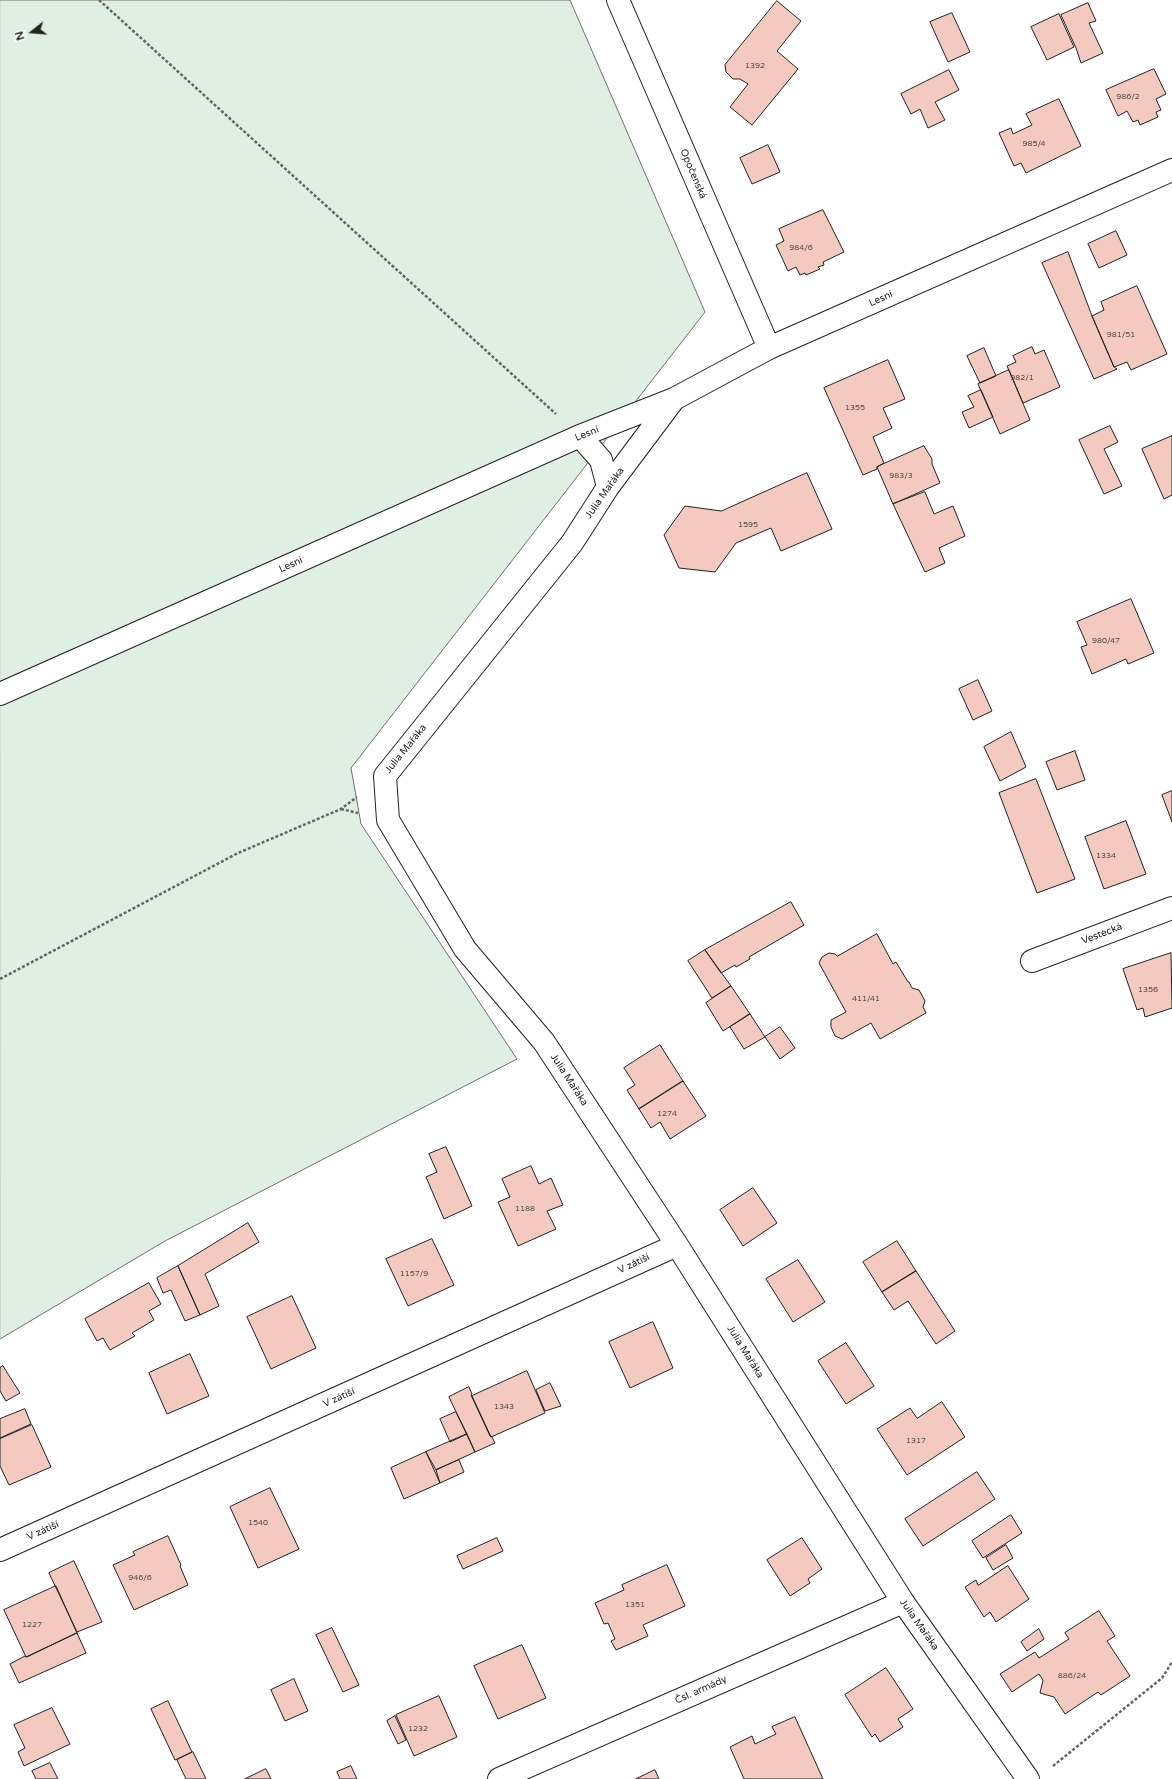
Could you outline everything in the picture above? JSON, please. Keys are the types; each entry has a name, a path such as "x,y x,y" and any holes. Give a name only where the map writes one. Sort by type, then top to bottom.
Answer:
{"street":[{"name":"Opočenská","path":"618,0 769,348"},
{"name":"Lesní","path":"0,694 580,436 674,399 769,348 1172,170"},
{"name":"Julia Mařáka","path":"674,399 608,487 572,543 385,776 388,820 465,949 544,1042 677,1245 903,1602 1028,1779"},
{"path":"580,436 601,460 608,487"},
{"name":"Vestecká","path":"1032,961 1172,908"},
{"name":"V zátiší","path":"0,1550 677,1245"},
{"name":"Čsl. armády","path":"499,1779 903,1602"}],"path":[{"path":"99,0 580,436"},
{"path":"0,979 238,853 341,809 385,776"},
{"path":"1050,1769 1162,1678 1172,1662"}],"green space":[{"path":"0,0 570,0 705,312 351,768 361,824 517,1059 165,1241 0,1339"}],"building":[{"path":"777,1 801,21 777,51 798,69 752,125 730,107 748,84 740,79 733,79 726,72 725,65"},
{"path":"1088,3 1096,21 1089,23 1103,53 1081,63 1061,15"},
{"path":"952,13 970,52 948,62 930,22"},
{"path":"1059,14 1074,47 1047,60 1031,27"},
{"path":"1154,69 1166,94 1156,99 1161,110 1156,112 1158,117 1140,125 1138,120 1133,122 1127,111 1118,116 1106,90"},
{"path":"949,70 959,90 935,102 945,120 928,128 920,109 911,114 901,94"},
{"path":"1059,99 1081,146 1026,173 1021,163 1014,166 999,133 1011,128 1013,134 1032,125 1026,114"},
{"path":"768,145 780,172 752,184 740,158"},
{"path":"823,210 844,252 823,262 824,265 818,267 820,269 806,275 805,273 800,275 796,267 788,271 776,245 784,241 779,229"},
{"path":"1116,231 1127,255 1099,268 1088,244"},
{"path":"1068,252 1092,316 1114,367 1117,369 1094,379 1042,263"},
{"path":"1137,286 1167,354 1131,370 1127,362 1114,367 1092,316 1104,310 1101,302"},
{"path":"1032,347 1035,354 1044,350 1060,387 1023,403 1007,366 1016,362 1013,356"},
{"path":"984,348 996,376 980,383 967,356"},
{"path":"888,360 905,399 883,408 892,428 873,437 884,463 877,467 877,469 863,475 824,388"},
{"path":"1009,370 1030,420 1000,434 978,384"},
{"path":"981,390 993,417 969,428 962,412 974,407 968,396"},
{"path":"1110,426 1118,442 1104,449 1122,486 1104,494 1079,440"},
{"path":"1172,436 1172,495 1164,499 1142,449"},
{"path":"924,446 932,459 932,464 940,483 893,504 877,467"},
{"path":"807,473 832,529 781,551 771,528 736,543 715,572 679,568 664,535 685,506 721,511"},
{"path":"925,492 934,514 953,506 965,536 939,548 945,563 925,572 893,504"},
{"path":"1131,599 1154,653 1128,664 1126,659 1092,674 1081,647 1087,645 1077,622"},
{"path":"978,680 992,711 973,720 959,689"},
{"path":"1011,732 1026,767 1000,781 984,747"},
{"path":"1075,751 1085,780 1057,790 1046,762"},
{"path":"1036,779 1075,879 1037,893 999,793"},
{"path":"1172,791 1172,822 1162,795"},
{"path":"1126,821 1146,874 1104,889 1085,837"},
{"path":"791,902 804,925 749,957 750,959 721,973 705,950"},
{"path":"877,934 893,964 896,962 912,988 919,990 925,1001 923,1007 926,1013 880,1039 871,1023 842,1039 835,1036 831,1027 831,1020 846,1012 819,963 822,957 829,953 837,956"},
{"path":"705,950 731,986 712,998 688,961"},
{"path":"1171,953 1172,1008 1145,1017 1143,1008 1137,1010 1123,969"},
{"path":"731,986 750,1014 723,1031 706,1003"},
{"path":"750,1014 765,1037 744,1049 730,1027"},
{"path":"780,1027 795,1048 780,1059 765,1037"},
{"path":"660,1045 683,1081 639,1109 627,1090 635,1085 624,1068"},
{"path":"683,1081 706,1116 670,1139 660,1122 651,1128 639,1109"},
{"path":"446,1147 472,1206 444,1219 426,1177 437,1172 429,1154"},
{"path":"531,1166 539,1184 551,1178 563,1205 547,1211 556,1229 518,1246 498,1202 510,1197 502,1179"},
{"path":"753,1188 777,1223 743,1246 720,1210"},
{"path":"248,1223 259,1242 205,1274 219,1306 200,1315 178,1266"},
{"path":"432,1239 454,1285 408,1306 386,1259"},
{"path":"897,1241 916,1271 882,1292 863,1262"},
{"path":"798,1260 825,1302 793,1322 766,1279"},
{"path":"178,1266 200,1315 185,1321 171,1290 163,1293 157,1278"},
{"path":"916,1271 955,1331 936,1344 908,1301 894,1310 882,1292"},
{"path":"149,1283 161,1304 149,1311 154,1320 132,1333 135,1336 110,1350 103,1338 97,1341 85,1319"},
{"path":"292,1296 316,1348 271,1369 247,1317"},
{"path":"653,1322 673,1368 630,1388 609,1342"},
{"path":"846,1343 874,1386 846,1404 818,1361"},
{"path":"190,1354 209,1396 167,1414 149,1373"},
{"path":"3,1366 20,1393 6,1401 0,1391 0,1368"},
{"path":"527,1371 545,1413 491,1437 472,1396"},
{"path":"550,1383 561,1406 545,1411 536,1390"},
{"path":"469,1387 472,1394 471,1395 490,1436 495,1443 475,1452 449,1397"},
{"path":"942,1402 965,1437 907,1475 877,1429 910,1408 917,1418"},
{"path":"25,1409 31,1424 0,1438 0,1419"},
{"path":"456,1412 467,1434 450,1442 440,1419"},
{"path":"32,1425 51,1467 9,1485 0,1466 0,1439"},
{"path":"467,1434 475,1452 436,1470 426,1452"},
{"path":"426,1452 440,1483 404,1499 391,1468"},
{"path":"459,1460 464,1472 440,1483 436,1470"},
{"path":"977,1472 995,1499 923,1546 905,1519"},
{"path":"270,1488 299,1549 258,1568 230,1507"},
{"path":"1011,1515 1022,1533 983,1558 972,1541"},
{"path":"168,1536 188,1585 134,1610 113,1565 135,1555 133,1552"},
{"path":"497,1538 503,1551 463,1569 457,1556"},
{"path":"802,1538 822,1569 808,1579 810,1583 790,1596 767,1560"},
{"path":"1006,1545 1013,1558 993,1570 986,1558"},
{"path":"74,1561 102,1622 77,1632 49,1573"},
{"path":"667,1565 685,1606 643,1625 648,1636 616,1650 611,1641 615,1639 608,1623 604,1624 595,1603 624,1590 622,1585"},
{"path":"1008,1566 1029,1599 996,1622 990,1612 984,1617 965,1587 976,1580 978,1585"},
{"path":"56,1586 77,1633 26,1657 4,1610"},
{"path":"1099,1611 1115,1636 1107,1641 1130,1676 1101,1695 1098,1692 1065,1714 1054,1697 1040,1693 1043,1680 1039,1674 1012,1692 1000,1674 1035,1652 1039,1658 1069,1639 1065,1633"},
{"path":"332,1628 359,1685 343,1692 316,1635"},
{"path":"1039,1629 1044,1639 1027,1651 1021,1642"},
{"path":"77,1633 86,1653 19,1683 10,1664"},
{"path":"522,1645 546,1698 498,1719 474,1666"},
{"path":"886,1668 913,1709 898,1719 903,1727 880,1742 875,1734 872,1737 845,1695"},
{"path":"294,1679 308,1711 285,1721 271,1690"},
{"path":"439,1696 457,1737 414,1756 396,1715"},
{"path":"168,1701 192,1752 175,1760 151,1709"},
{"path":"52,1708 70,1744 24,1766 18,1752 25,1748 14,1725"},
{"path":"395,1716 406,1740 398,1744 387,1721"},
{"path":"795,1717 823,1779 744,1779 730,1747 752,1736 755,1744 776,1734 772,1727"},
{"path":"193,1752 206,1779 186,1779 177,1760"},
{"path":"50,1763 58,1779 36,1779 32,1771"},
{"path":"351,1766 357,1779 340,1779 337,1772"},
{"path":"266,1769 271,1779 245,1779"},
{"path":"655,1770 659,1779 636,1779"}]}
